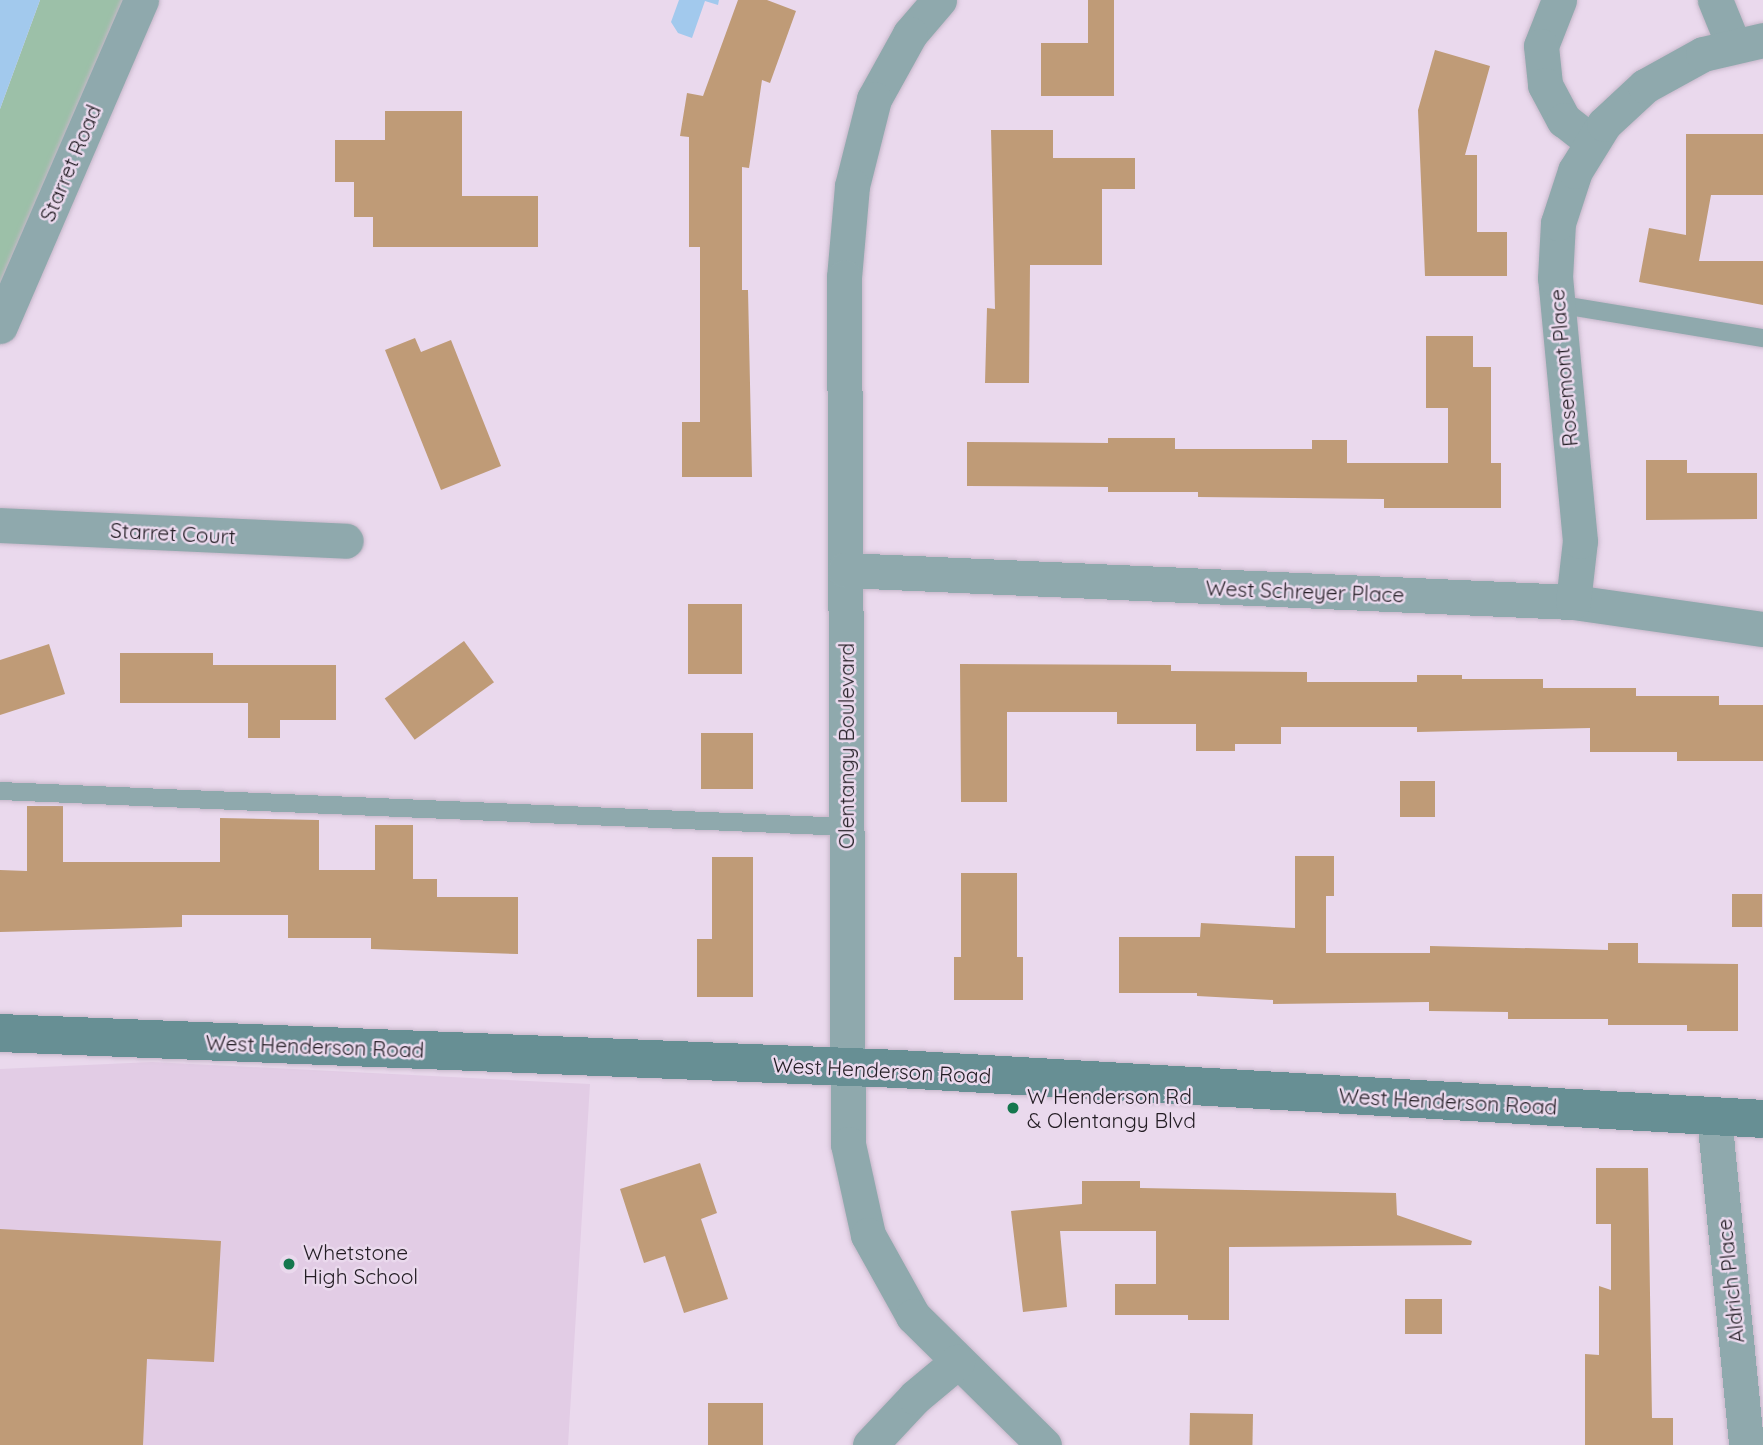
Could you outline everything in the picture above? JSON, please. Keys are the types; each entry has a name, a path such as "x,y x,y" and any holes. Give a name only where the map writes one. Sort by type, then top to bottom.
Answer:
{"main road":[{"name":"West Henderson Road","path":"0,1033 847,1068 1763,1119"}],"street":[{"name":"Starret Road","path":"0,326 141,0"},
{"name":"Olentangy Boulevard","path":"939,0 910,34 874,99 852,186 844,278 848,1144 868,1235 913,1316 1044,1445"},
{"path":"1715,0 1748,42"},
{"path":"1557,4 1541,46 1545,85 1564,120 1591,141"},
{"name":"Rosemont Place","path":"1573,602 1580,541 1557,304 1558,223 1575,171 1591,141 1645,86 1703,54 1748,42"},
{"name":"Starret Court","path":"0,525 346,541"},
{"name":"West Schreyer Place","path":"845,570 1573,602 1763,629"},
{"name":"Aldrich Place","path":"1714,1116 1746,1445"},
{"path":"870,1445 915,1397 957,1362"}],"lane":[{"path":"1557,304 1763,338"},
{"path":"0,791 847,827"}],"shaded area":[{"name":"Whetstone High School","path":"152,1062 590,1084 568,1445 0,1445 0,1069"}],"green space":[{"path":"40,0 140,0 0,338 0,109"}],"water":[{"path":"0,0 40,0 0,109"},
{"path":"679,0 719,0 718,5 705,1 692,38 678,33 671,22"}],"building":[{"path":"738,0 767,0 796,11 770,83 762,80 749,168 742,167 742,290 748,290 752,477 682,477 682,422 700,422 700,247 689,247 689,137 680,136 687,93 703,96"},
{"path":"1088,0 1114,0 1114,96 1041,96 1041,43 1088,43"},
{"path":"1435,50 1490,66 1465,155 1477,155 1477,232 1507,232 1507,276 1425,276 1418,110"},
{"path":"385,111 462,111 462,196 538,196 538,247 373,247 373,217 354,217 354,182 335,182 335,140 385,140"},
{"path":"991,130 1053,130 1053,158 1135,158 1135,189 1102,189 1102,265 1030,265 1029,383 985,383 987,308 995,309"},
{"path":"1686,134 1763,134 1763,195 1711,195 1699,261 1763,261 1763,305 1639,282 1649,228 1686,235"},
{"path":"1426,336 1473,336 1473,367 1491,367 1491,463 1501,463 1501,508 1384,508 1384,499 1198,497 1198,492 1108,492 1108,487 967,486 967,442 1108,443 1108,438 1175,438 1175,449 1312,449 1312,440 1347,440 1347,463 1448,463 1448,408 1426,408"},
{"path":"415,338 421,352 451,340 501,466 441,490 385,350"},
{"path":"1646,460 1687,460 1687,473 1757,473 1757,519 1646,520"},
{"path":"688,604 742,604 742,674 688,674"},
{"path":"464,641 494,682 415,740 385,699"},
{"path":"49,644 65,694 0,715 0,660"},
{"path":"120,653 213,653 213,665 336,665 336,720 280,720 280,738 248,738 248,703 120,703"},
{"path":"960,664 1171,665 1171,671 1307,672 1307,682 1417,682 1417,675 1462,675 1462,679 1543,679 1543,688 1636,688 1636,696 1719,696 1719,705 1763,705 1763,761 1677,761 1677,752 1590,752 1590,728 1417,732 1417,727 1281,727 1281,744 1235,744 1235,751 1196,751 1196,724 1117,724 1117,712 1007,712 1007,802 961,802"},
{"path":"701,733 753,733 753,789 701,789"},
{"path":"1400,781 1435,781 1435,817 1400,817"},
{"path":"27,806 63,806 63,862 220,862 220,818 319,820 319,870 375,870 375,825 413,825 413,879 437,879 437,897 518,897 518,954 371,949 371,938 288,938 288,915 182,915 182,927 0,932 0,870 27,871"},
{"path":"1295,856 1334,856 1334,896 1326,896 1326,953 1430,953 1430,946 1608,950 1608,943 1638,943 1638,963 1738,964 1738,1031 1687,1031 1687,1025 1608,1025 1608,1019 1508,1019 1508,1012 1429,1011 1429,1002 1273,1004 1273,1000 1197,996 1197,993 1119,993 1119,937 1200,937 1201,923 1295,928"},
{"path":"712,857 753,857 753,997 697,997 697,939 712,939"},
{"path":"961,873 1017,873 1017,957 1023,957 1023,1000 954,1000 954,957 961,957"},
{"path":"1732,894 1762,894 1762,927 1732,927"},
{"path":"700,1163 717,1213 701,1219 728,1299 684,1313 665,1256 644,1263 620,1189"},
{"path":"1596,1168 1648,1168 1652,1418 1673,1418 1673,1445 1585,1445 1585,1354 1599,1355 1599,1286 1611,1290 1611,1224 1596,1224"},
{"path":"1082,1181 1140,1181 1140,1188 1396,1193 1397,1215 1472,1241 1471,1245 1229,1247 1229,1320 1188,1320 1188,1315 1115,1315 1115,1284 1156,1284 1156,1231 1060,1231 1067,1307 1023,1312 1011,1211 1082,1204"},
{"path":"0,1229 221,1241 214,1362 147,1359 143,1445 0,1445"},
{"path":"1405,1299 1442,1299 1442,1334 1405,1334"},
{"path":"708,1403 763,1403 763,1445 708,1445"},
{"path":"1190,1413 1253,1414 1252,1445 1189,1445"}],"place":[{"name":"W Henderson Rd & Olentangy Blvd","path":"1013,1108"},
{"name":"Whetstone High School","path":"289,1264"}]}
